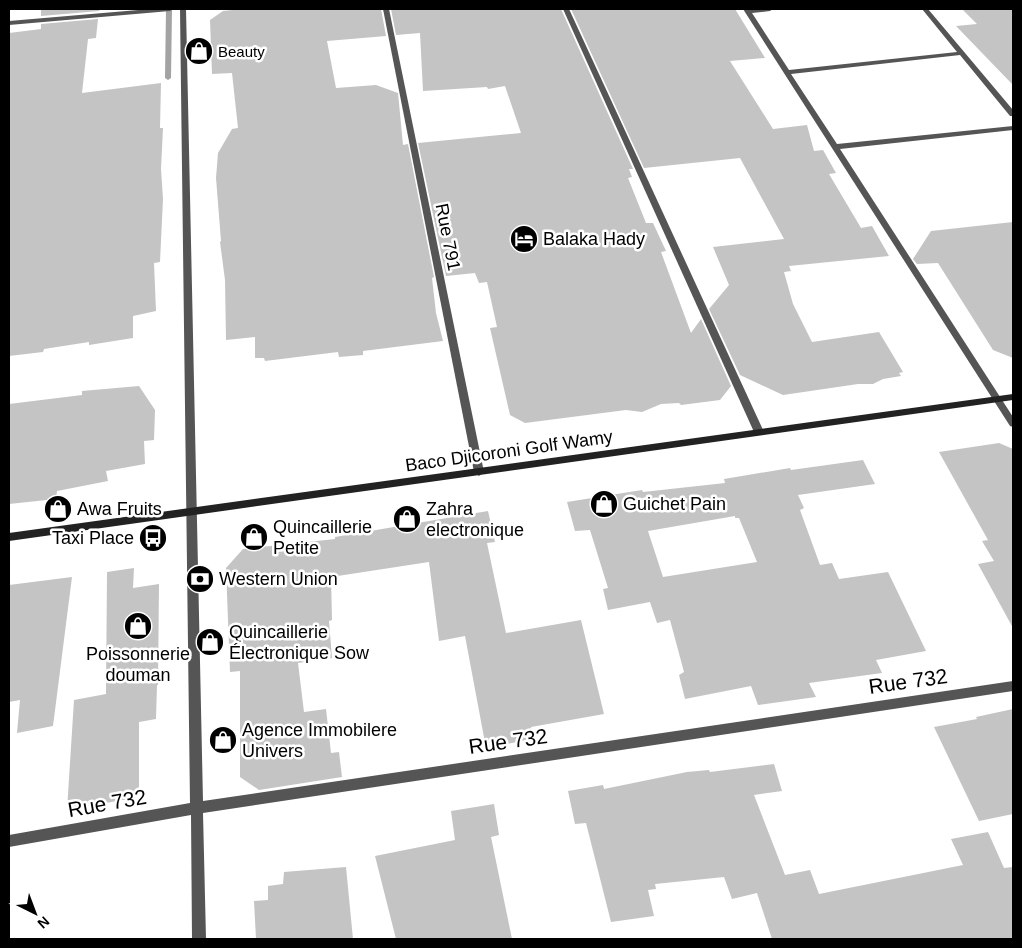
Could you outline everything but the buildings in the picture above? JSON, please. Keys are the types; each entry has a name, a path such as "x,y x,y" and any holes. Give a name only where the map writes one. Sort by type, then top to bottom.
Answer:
{"street":[{"path":"9,23 170,9"},
{"path":"183,9 199,939"},
{"name":"Rue 791","path":"386,9 479,472"},
{"path":"566,9 759,432"},
{"path":"746,10 770,9"},
{"path":"925,9 1013,114"},
{"path":"746,10 1013,424"},
{"path":"786,72 963,53"},
{"path":"834,147 1013,128"},
{"name":"Baco Djicoroni Golf Wamy","path":"9,537 1013,396"},
{"name":"Rue 732","path":"9,841 197,808 1013,686"}],"waterway":[{"path":"168,78 169,9"}],"place":[{"name":"Beauty","path":"199,51"},
{"name":"Balaka Hady","path":"524,239"},
{"name":"Guichet Pain","path":"604,504"},
{"name":"Awa Fruits","path":"58,509"},
{"name":"Zahra electronique","path":"407,519"},
{"name":"Quincaillerie Petite","path":"254,537"},
{"name":"Taxi Place","path":"153,538"},
{"name":"Western Union","path":"200,579"},
{"name":"Poissonnerie douman","path":"138,626"},
{"name":"Quincaillerie Électronique Sow","path":"210,642"},
{"name":"Agence Immobilere Univers","path":"223,740"}]}
